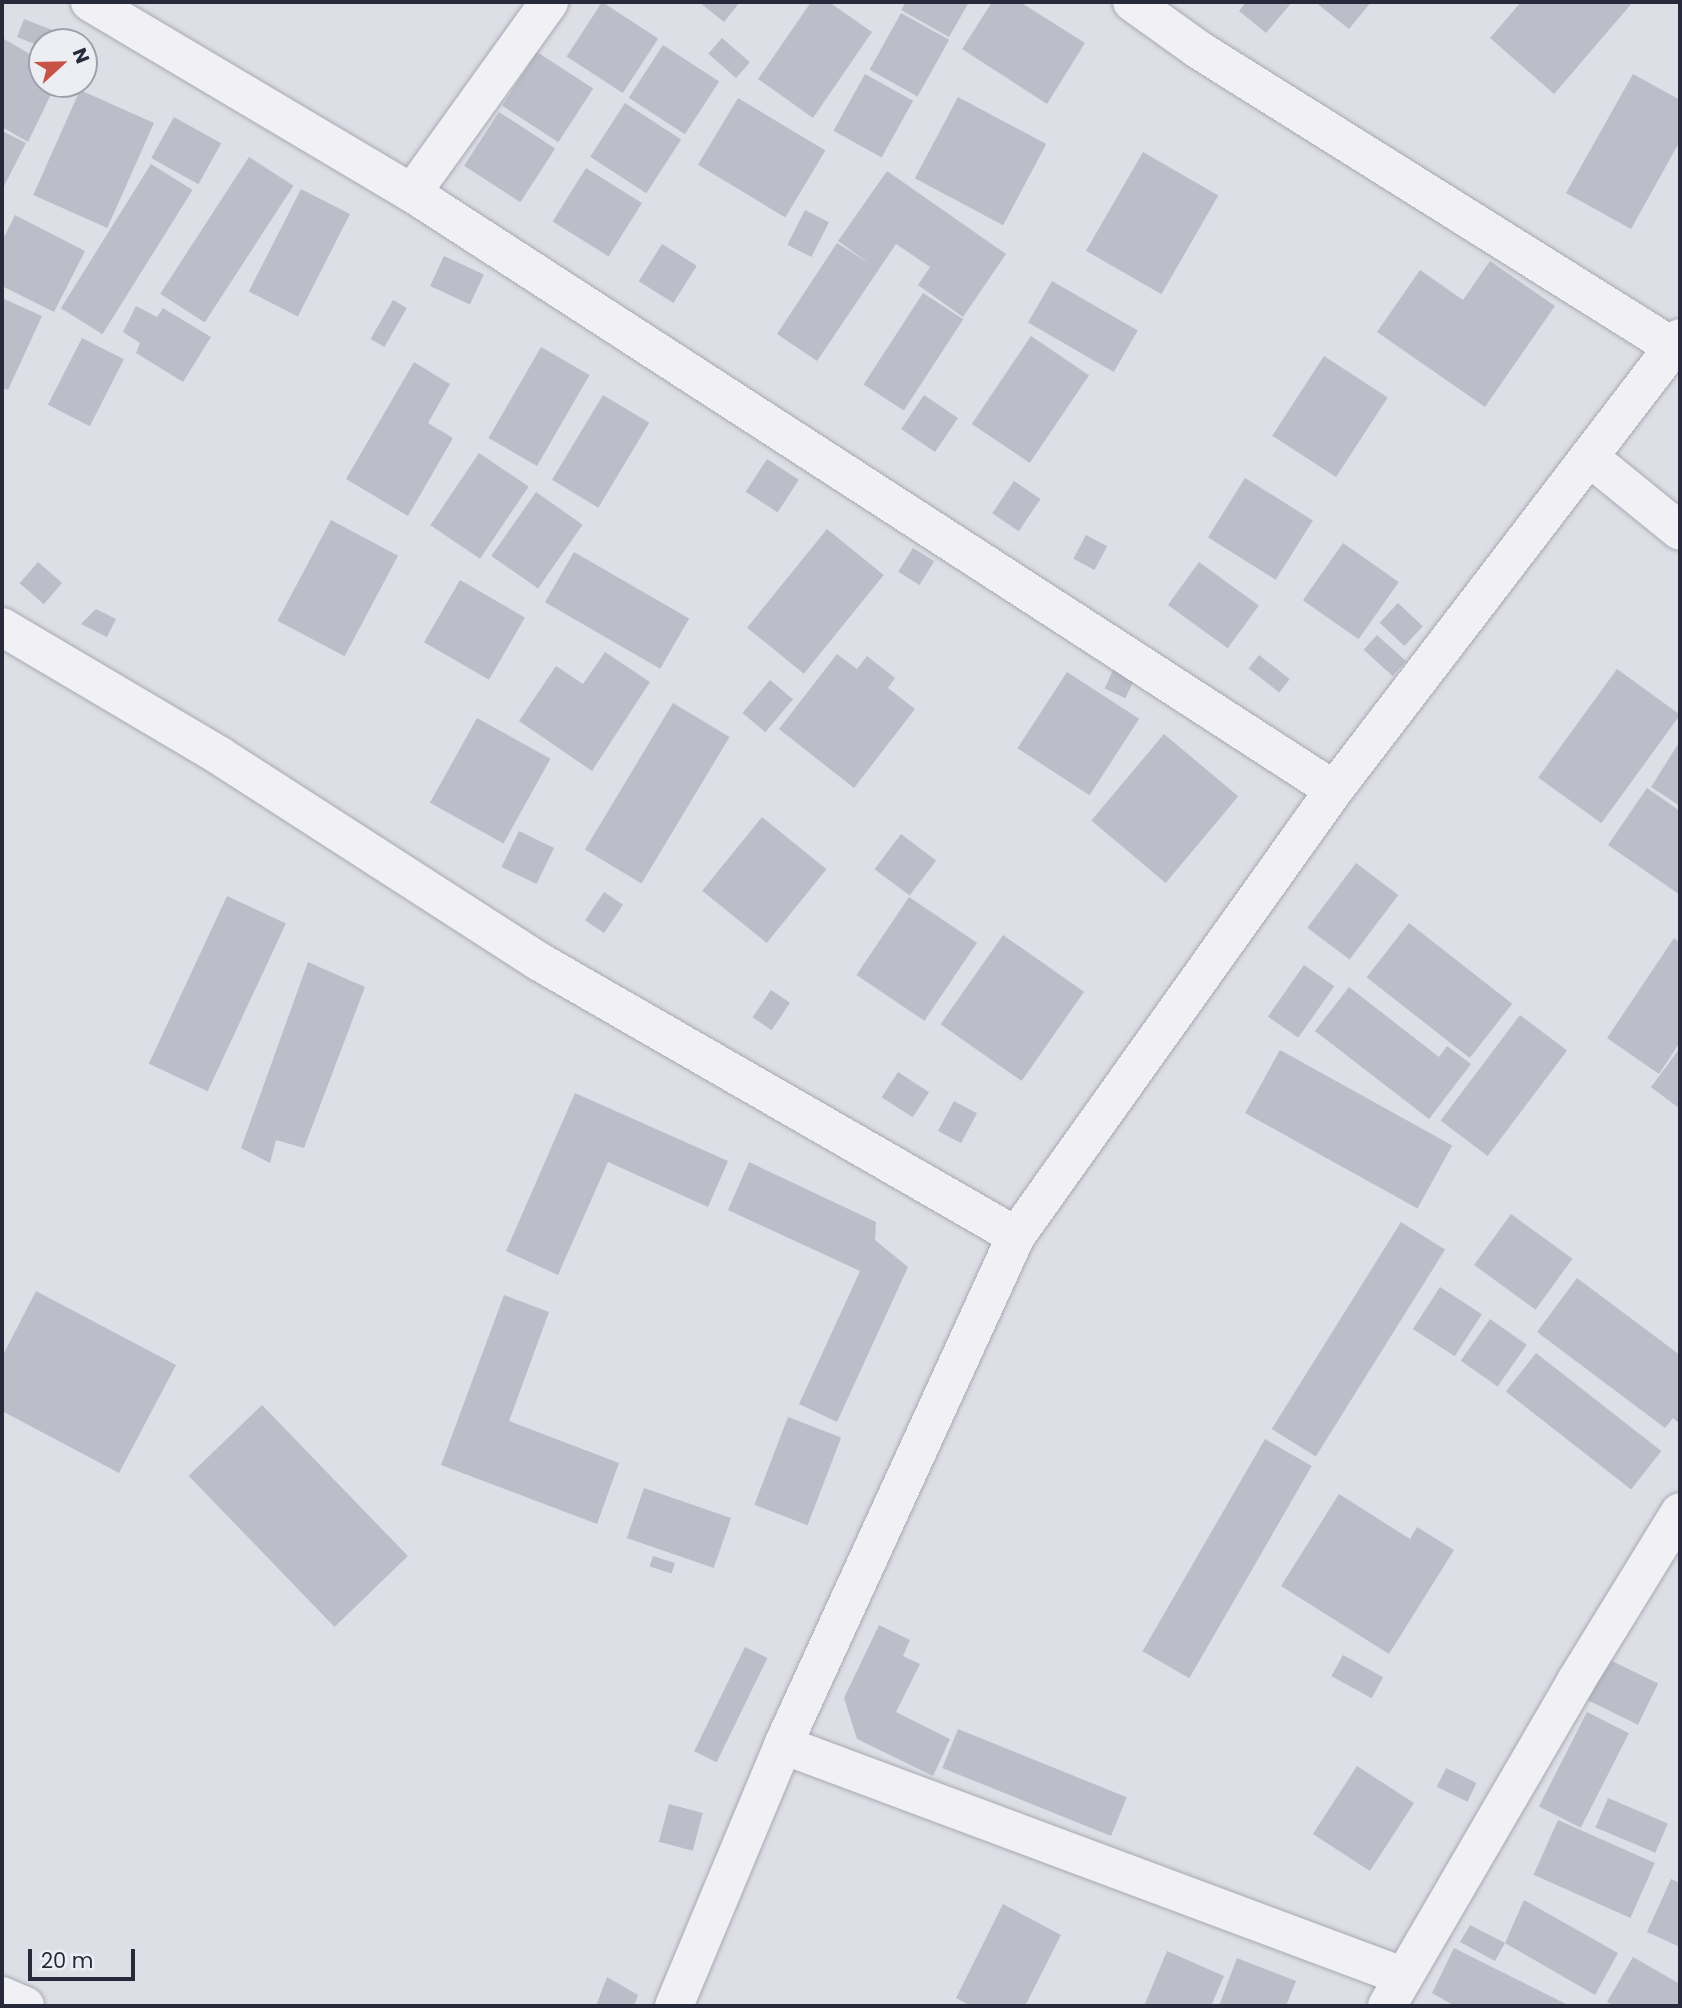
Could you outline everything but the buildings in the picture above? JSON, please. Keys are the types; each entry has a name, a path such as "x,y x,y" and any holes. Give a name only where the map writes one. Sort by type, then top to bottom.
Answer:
{"street":[{"path":"90,2 412,193 1334,790"},
{"path":"412,193 549,2"},
{"path":"674,2006 783,1745 1016,1236 1334,790 1677,342 1199,50 1132,2"},
{"path":"1589,457 1680,531"},
{"path":"2,627 220,755 538,961 1016,1236"},
{"path":"783,1745 1394,1991 1680,1512"},
{"path":"2,1996 25,2006"}]}
